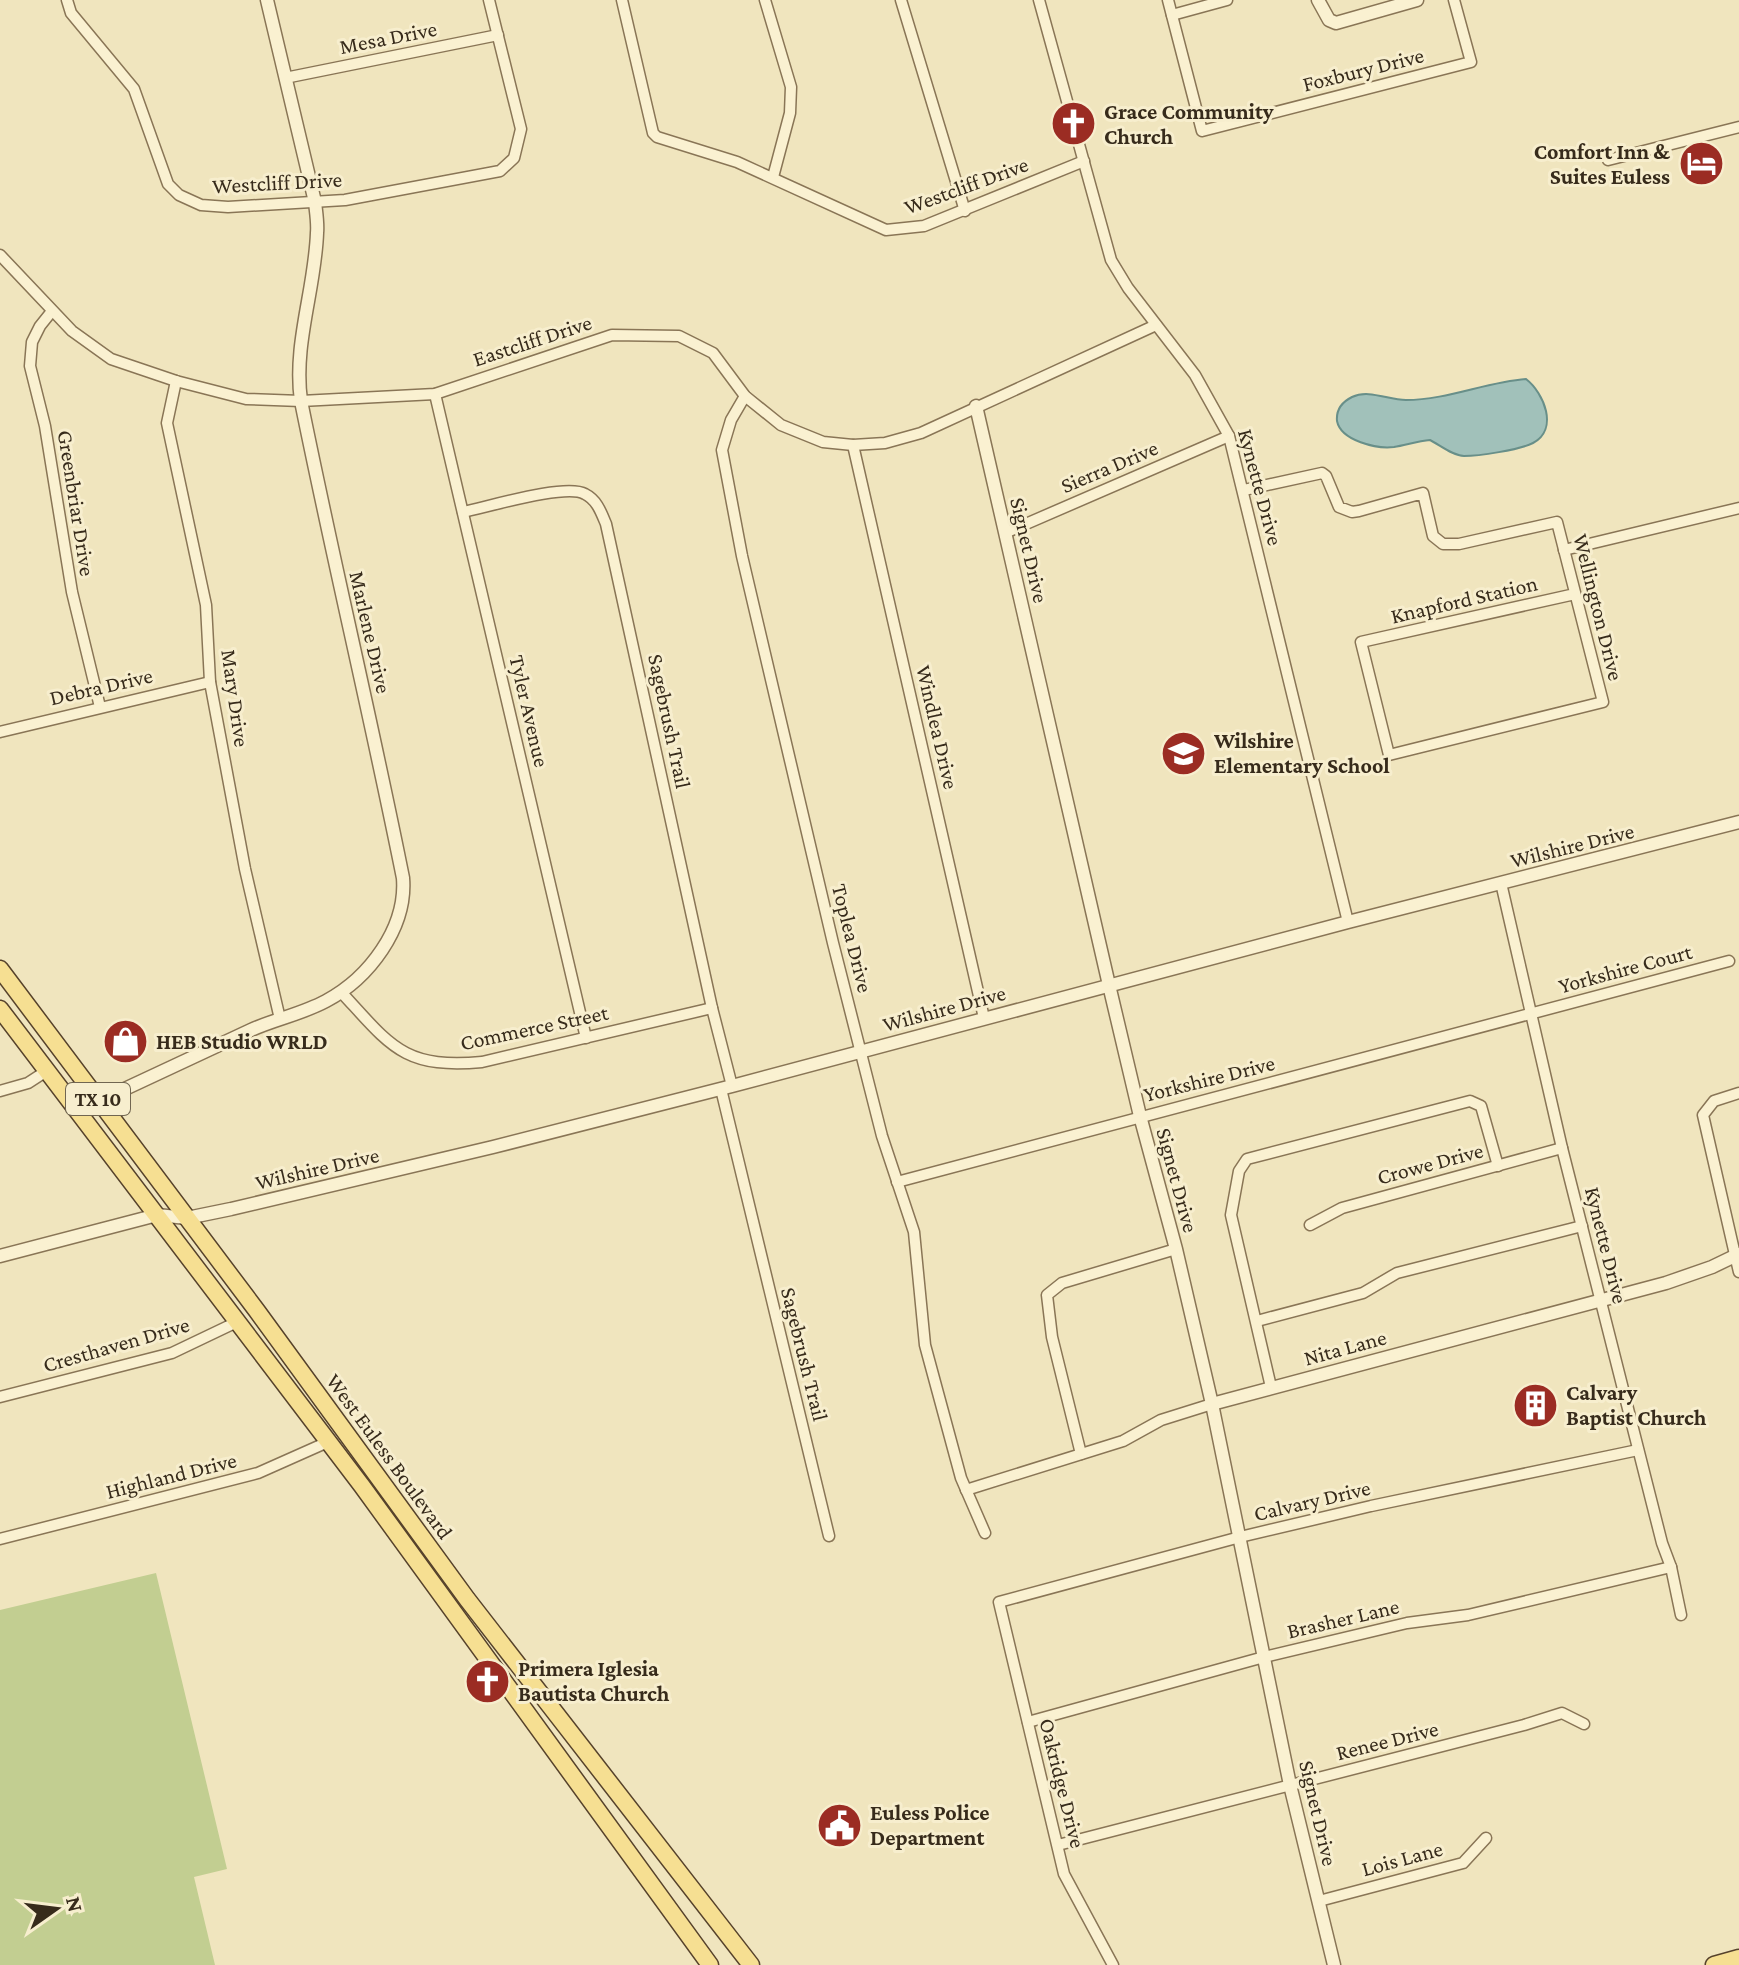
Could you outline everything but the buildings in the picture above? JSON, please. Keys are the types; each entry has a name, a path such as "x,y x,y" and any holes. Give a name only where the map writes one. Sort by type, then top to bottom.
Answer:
{"main road":[{"name":"West Euless Boulevard","path":"0,969 344,1429 467,1599 748,1964"},
{"name":"West Euless Boulevard","path":"0,1009 239,1321 710,1965"},
{"path":"627,1849 640,1842 663,1852"},
{"path":"1714,1965 1739,1958"}],"street":[{"name":"Westcliff Drive","path":"67,0 71,13 134,89 168,184 179,195 201,205 228,207 345,200 500,171 514,158 521,129 498,35"},
{"name":"Marlene Drive","path":"99,1101 256,1028 323,1003 341,992 362,973 394,932 402,910 404,887 376,742 328,537 301,401 302,331 318,232 315,202 267,0"},
{"path":"489,0 498,35"},
{"name":"Westcliff Drive","path":"622,0 653,133 664,142 737,162 886,230 924,226 1084,161"},
{"path":"765,0 791,87 790,113 773,177"},
{"path":"901,0 965,211"},
{"name":"Kynette Drive","path":"1039,0 1111,260 1128,288 1195,375 1229,436 1348,922"},
{"path":"1168,0 1172,15 1227,0"},
{"path":"1318,0 1329,20 1343,22 1417,0"},
{"name":"Foxbury Drive","path":"1172,15 1202,131 1471,62 1454,0"},
{"name":"Mesa Drive","path":"285,78 498,35"},
{"path":"1608,160 1739,127"},
{"name":"Eastcliff Drive","path":"0,255 72,331 111,359 176,381 246,399 301,401 435,394 612,335 679,336 713,353 745,396 781,425 823,442 853,445 885,443 921,433 1156,325"},
{"name":"Greenbriar Drive","path":"52,311 32,342 30,366 45,426 75,608 100,707"},
{"name":"Mary Drive","path":"176,381 167,423 206,605 210,682 245,869 280,1019"},
{"name":"Tyler Avenue","path":"435,394 586,1038"},
{"name":"Toplea Drive","path":"745,396 731,420 722,450 742,556 860,1051 914,1232 925,1345 966,1490 985,1533"},
{"name":"Signet Drive","path":"976,406 1109,985 1212,1404 1290,1785 1334,1965"},
{"name":"Sierra Drive","path":"1005,533 1229,436"},
{"name":"Windlea Drive","path":"853,445 984,1018"},
{"name":"Wellington Drive","path":"1244,490 1322,473 1339,507 1352,512 1423,493 1433,536 1443,544 1459,544 1557,522 1603,702 1389,755"},
{"name":"Sagebrush Trail","path":"463,512 564,490 588,495 597,504 606,524 712,1008 726,1087 829,1536"},
{"path":"1564,550 1739,508"},
{"name":"Knapford Station","path":"1389,755 1361,642 1575,594"},
{"name":"Debra Drive","path":"0,732 210,682"},
{"name":"Wilshire Drive","path":"157,1215 187,1218 478,1151 1739,822"},
{"name":"Kynette Drive","path":"1501,883 1562,1148 1681,1615"},
{"name":"Yorkshire Court","path":"1531,1013 1729,961"},
{"name":"Commerce Street","path":"341,992 400,1052 433,1063 482,1062 712,1008"},
{"name":"Yorkshire Drive","path":"897,1182 1531,1013"},
{"path":"0,1091 28,1083 48,1070"},
{"path":"1739,1093 1714,1101 1703,1115 1739,1272"},
{"path":"1271,1387 1231,1215 1239,1171 1247,1159 1470,1101 1481,1106 1498,1166"},
{"name":"Crowe Drive","path":"1310,1225 1342,1208 1562,1148"},
{"path":"0,1256 157,1215"},
{"path":"1257,1321 1363,1293 1397,1273 1582,1226"},
{"path":"1081,1454 1052,1337 1047,1295 1062,1283 1176,1249"},
{"name":"Nita Lane","path":"966,1490 1123,1441 1161,1420 1212,1404 1666,1283 1737,1255"},
{"name":"Cresthaven Drive","path":"0,1397 172,1353 239,1321"},
{"name":"Highland Drive","path":"0,1539 258,1473 328,1442 344,1429"},
{"name":"Calvary Drive","path":"999,1602 1240,1537 1638,1450"},
{"name":"Brasher Lane","path":"1028,1722 1264,1657 1407,1623 1468,1615 1671,1567"},
{"name":"Oakridge Drive","path":"999,1602 1064,1874 1113,1965"},
{"name":"Renee Drive","path":"1058,1845 1562,1713 1584,1724"},
{"name":"Lois Lane","path":"1319,1901 1463,1863 1486,1838"}],"green space":[{"path":"156,1573 227,1869 194,1877 215,1965 0,1965 0,1610"}],"water":[{"path":"1526,379 1543,402 1547,420 1545,429 1533,443 1509,450 1460,456 1430,440 1378,447 1352,439 1337,421 1343,404 1358,395 1421,399"}],"place":[{"name":"Grace Community Church","path":"1073,124"},
{"name":"Comfort Inn & Suites Euless","path":"1701,164"},
{"name":"Wilshire Elementary School","path":"1183,753"},
{"name":"HEB Studio WRLD","path":"125,1041"},
{"name":"Calvary Baptist Church","path":"1535,1405"},
{"name":"Primera Iglesia Bautista Church","path":"487,1681"},
{"name":"Euless Police Department","path":"839,1825"}]}
